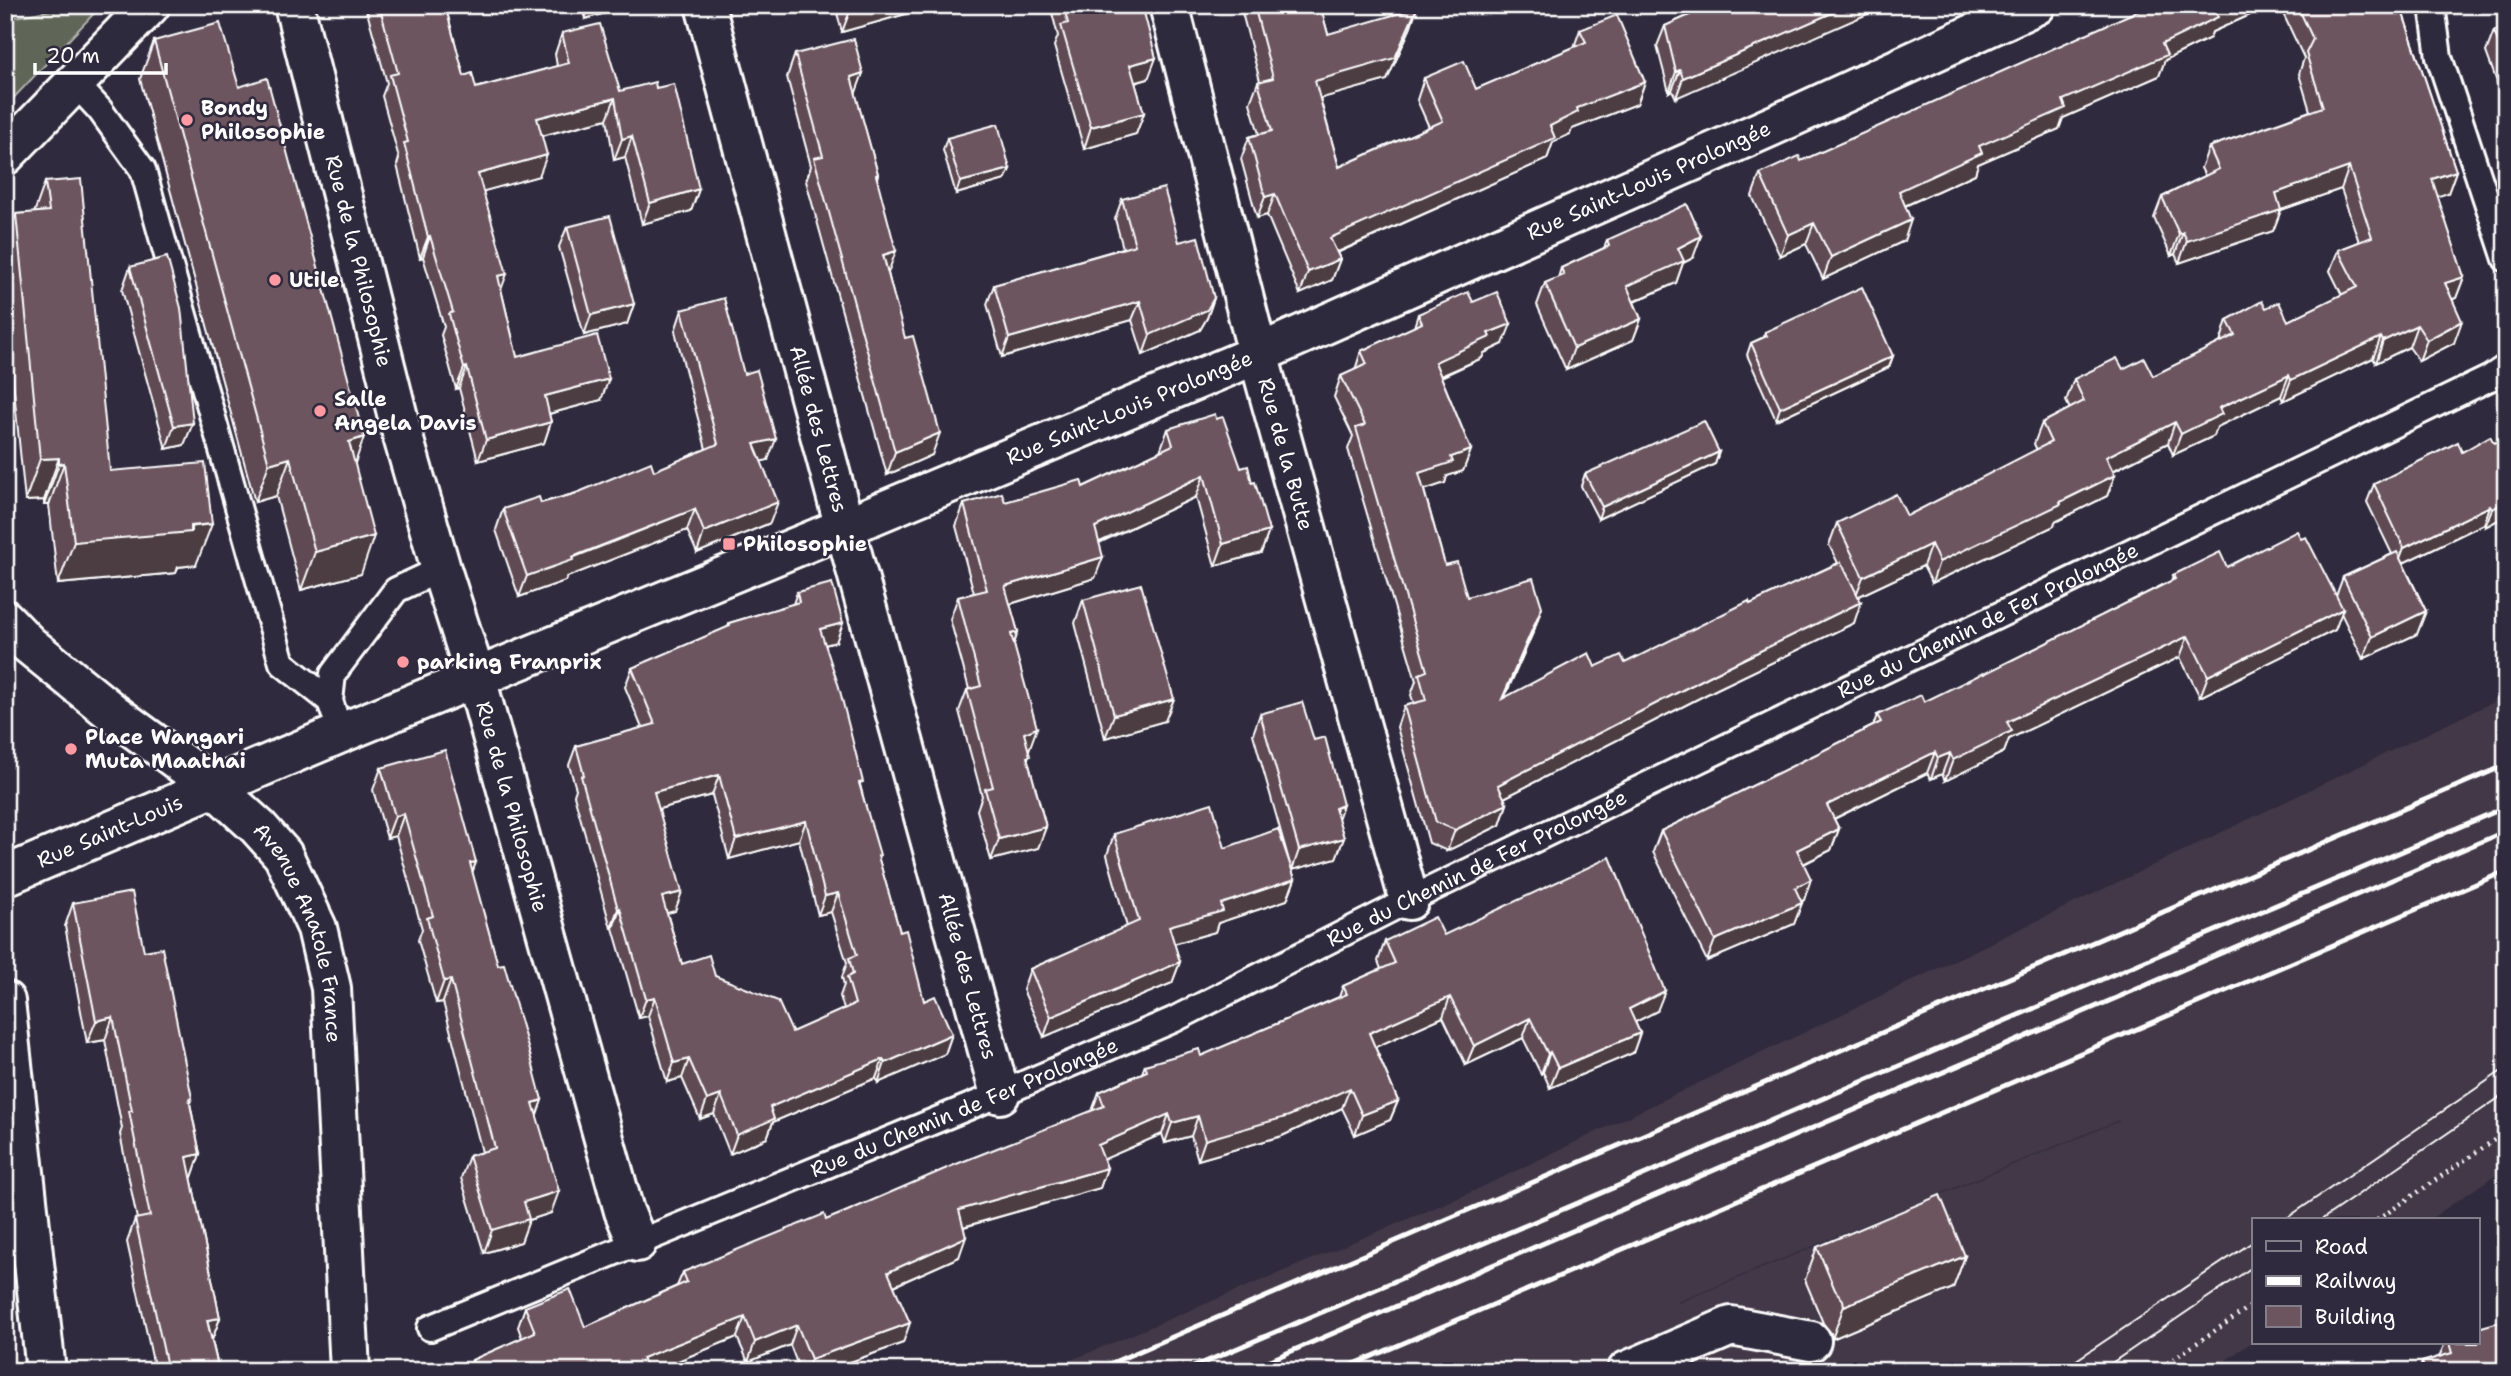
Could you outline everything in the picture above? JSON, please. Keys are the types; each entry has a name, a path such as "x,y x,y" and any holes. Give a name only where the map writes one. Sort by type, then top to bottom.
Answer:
{"street":[{"path":"5,155 150,5"},
{"name":"Rue de la Philosophie","path":"294,5 403,437 441,569 477,678 624,1211 637,1242"},
{"name":"Allée des Lettres","path":"705,5 1000,1094"},
{"name":"Rue de la Butte","path":"1169,5 1258,354 1409,900"},
{"name":"Rue Saint-Louis Prolongée","path":"215,788 335,717 477,678 845,527 1258,354 1790,118 2036,5"},
{"name":"Avenue Anatole France","path":"5,620 28,645 103,705 215,788 258,827 283,855 317,928 331,988 350,1371"},
{"name":"Rue Saint-Louis","path":"5,876 215,788"},
{"path":"5,1002 46,1371"},
{"path":"1627,1371 1731,1326 1811,1342"}],"lane":[{"path":"2432,5 2438,57 2506,259"},
{"path":"75,83 100,110 143,170 282,663 335,717"},
{"name":"Rue du Chemin de Fer Prolongée","path":"430,1328 1000,1094 1172,1020 1409,900 2465,390 2506,367"},
{"path":"335,717 333,674 396,590 441,569"}],"path":[{"path":"2380,1218 2506,1132"},
{"path":"2157,1371 2252,1305"}],"shaded area":[{"path":"2506,691 2506,1168 2432,1218 2252,1218 2252,1342 2210,1371 1045,1371 1465,1195 2497,700","holes":["2119,1120 2119,1121 1678,1302"]}],"green space":[{"path":"77,5 102,5 5,107 5,19"}],"building":[{"path":"379,5 445,5 464,76 472,73 476,88 569,63 562,33 600,24 620,91 655,82 656,88 674,84 699,189 650,203 632,136 622,139 615,98 537,118 547,155 478,174 507,274 498,276 517,357 597,335 609,379 545,396 551,422 486,440 467,367 464,368 449,314 453,312 430,236 428,237 404,143 408,142 390,75 398,73"},
{"path":"849,5 869,5 850,11"},
{"path":"1063,5 1142,5 1156,58 1130,65 1144,113 1091,127 1061,25 1068,23"},
{"path":"1254,5 1320,5 1328,34 1417,8 1395,58 1315,81 1339,167 1443,121 1424,78 1464,61 1476,89 1586,42 1580,30 1617,15 1645,82 1577,108 1578,112 1550,126 1555,138 1330,238 1340,259 1308,272 1275,194 1265,197 1249,137 1272,131 1258,82 1273,78"},
{"path":"1712,5 1850,5 1683,78 1680,70 1676,72 1665,26"},
{"path":"2151,5 2232,5 2216,13 2218,17 2162,44 2167,55 2063,100 2066,108 1979,146 1982,153 1899,191 1911,220 1831,257 1814,223 1788,235 1760,174 1799,156 1801,161"},
{"path":"2297,5 2400,5 2456,171 2432,179 2464,277 2445,283 2462,321 2427,340 2417,325 2383,341 2381,337 2291,380 2289,375 2219,408 2222,414 2181,434 2175,422 2106,457 2115,475 2060,502 2061,504 1939,562 1931,544 1863,577 1837,523 1896,494 1907,516 2051,442 2042,423 2084,401 2074,379 2117,358 2123,369 2144,358 2153,376 2235,335 2227,320 2262,301 2266,308 2279,302 2288,321 2357,287 2338,250 2372,237 2349,167 2276,193 2281,210 2187,241 2183,232 2179,234 2162,197 2219,169 2209,147 2323,107 2306,53 2313,39"},
{"path":"220,23 239,87 267,78 364,437 349,442 374,536 315,552 290,458 269,464 154,41"},
{"path":"2506,26 2506,61 2505,61 2494,31"},
{"path":"854,39 863,73 851,77 896,251 883,255 905,338 913,336 940,433 895,452 814,158 823,156 795,54"},
{"path":"998,124 1010,169 960,182 947,138"},
{"path":"81,179 110,471 205,463 212,524 191,526 191,532 74,542 64,463 59,464 59,458 40,459 16,214 49,211 45,182"},
{"path":"1164,188 1179,242 1198,237 1214,298 1207,310 1150,335 1140,301 1009,338 994,285 1135,245 1122,199"},
{"path":"1687,204 1701,236 1678,248 1684,261 1627,286 1641,319 1574,348 1545,283 1564,275 1561,268 1609,246 1607,240"},
{"path":"610,216 634,304 591,315 567,227"},
{"path":"167,257 181,308 193,423 174,426 130,267"},
{"path":"1862,287 1893,356 1780,408 1751,343 1767,336 1765,332"},
{"path":"1468,292 1473,302 1497,292 1511,324 1488,333 1490,337 1435,362 1471,450 1451,457 1453,462 1419,473 1445,565 1457,562 1467,597 1533,578 1542,607 1502,699 1589,653 1595,667 1621,655 1625,663 1749,601 1750,604 1841,562 1861,602 1725,668 1498,785 1507,804 1455,830 1436,822 1404,706 1426,700 1419,674 1427,671 1356,428 1365,425 1341,376 1367,364 1361,351 1422,323 1418,314"},
{"path":"724,298 744,374 757,370 776,439 754,444 778,502 704,532 695,509 572,557 573,560 527,576 503,509 539,497 541,503 574,494 651,462 654,471 718,444 682,310"},
{"path":"1215,414 1216,419 1223,417 1241,468 1248,466 1269,531 1223,544 1204,475 1095,527 1103,557 1005,586 1018,632 1011,634 1037,728 1024,733 1030,756 1027,757 1046,827 999,839 985,789 993,787 967,690 981,686 958,597 987,590 964,504 1002,493 1005,502 1081,480 1083,487 1173,445 1168,429"},
{"path":"1704,421 1719,452 1602,507 1585,474"},
{"path":"2490,436 2494,443 2506,437 2506,502 2492,509 2490,506 2404,548 2374,484 2458,442 2462,452"},
{"path":"2297,531 2301,539 2306,537 2343,609 2208,676 2188,636 2007,722 2012,731 1953,760 1950,753 1938,758 1935,752 1827,805 1839,829 1797,850 1811,879 1795,888 1802,903 1715,940 1661,831 1881,722 1877,715 1921,695 1924,702 1984,674 2175,579 2173,575 2220,552 2227,567"},
{"path":"2397,552 2426,611 2372,637 2343,577"},
{"path":"832,583 843,623 820,629 839,687 863,782 859,783 880,855 878,856 900,932 906,930 924,1001 935,996 952,1034 885,1063 883,1059 770,1107 774,1119 737,1135 721,1095 707,1100 689,1059 674,1063 655,997 646,999 581,776 584,775 576,746 655,724 632,668 730,626 729,623 799,602 797,592","holes":["719,775 736,839 806,821 825,896 838,893 857,955 849,958 853,974 847,977 855,1004 792,1032 778,1001 715,976 709,955 682,964 662,897 682,892 654,792"]},
{"path":"1141,584 1174,699 1114,715 1083,600"},
{"path":"1302,702 1314,740 1325,737 1343,805 1335,808 1344,838 1299,850 1260,714"},
{"path":"445,750 476,862 470,863 498,965 504,964 542,1100 533,1103 559,1191 524,1202 529,1219 492,1230 469,1156 495,1148 451,980 444,981 427,918 433,916 404,814 395,816 381,768"},
{"path":"1212,803 1225,848 1278,829 1295,879 1221,904 1223,911 1169,926 1180,962 1051,1017 1030,969 1139,921 1114,834"},
{"path":"1610,857 1665,991 1629,1009 1640,1033 1558,1068 1530,1018 1474,1046 1450,997 1369,1033 1398,1101 1362,1115 1350,1088 1289,1116 1205,1140 1198,1116 1172,1123 1169,1114 1098,1145 1107,1168 959,1210 966,1237 888,1272 910,1323 811,1359 797,1325 755,1342 745,1317 642,1358 648,1371 477,1371 472,1360 535,1332 525,1307 570,1289 585,1327 687,1282 683,1272 824,1214 826,1220 954,1165 1104,1106 1099,1092 1147,1071 1145,1065 1199,1049 1201,1056 1347,994 1343,986 1395,963 1385,941 1435,917 1444,935"},
{"path":"132,892 144,951 162,948 192,1098 189,1099 200,1154 187,1157 220,1318 207,1320 219,1371 168,1371 135,1219 150,1216 113,1017 96,1021 73,903"},
{"path":"1940,1195 1965,1256 1844,1306 1817,1247"},
{"path":"2506,1320 2506,1371 2425,1371 2422,1362 2452,1353 2449,1344 2480,1344 2480,1327"},
{"path":"1680,1366 1682,1371 1668,1371"}],"tram line":[{"path":"2287,1218 2506,1068"},
{"path":"2324,1218 2506,1093"},
{"path":"2060,1371 2252,1242"},
{"path":"2100,1371 2252,1267"}],"railway":[{"path":"1093,1371 2506,765"},
{"path":"1184,1371 2506,807"},
{"path":"1245,1371 2506,831"},
{"path":"1338,1371 2506,871"}],"place":[{"name":"Bondy Philosophie","path":"187,120"},
{"name":"Utile","path":"275,280"},
{"name":"Salle Angela Davis","path":"320,411"},
{"name":"Philosophie","path":"729,544"},
{"name":"parking Franprix","path":"403,662"},
{"name":"Place Wangari Muta Maathai","path":"71,749"}]}
